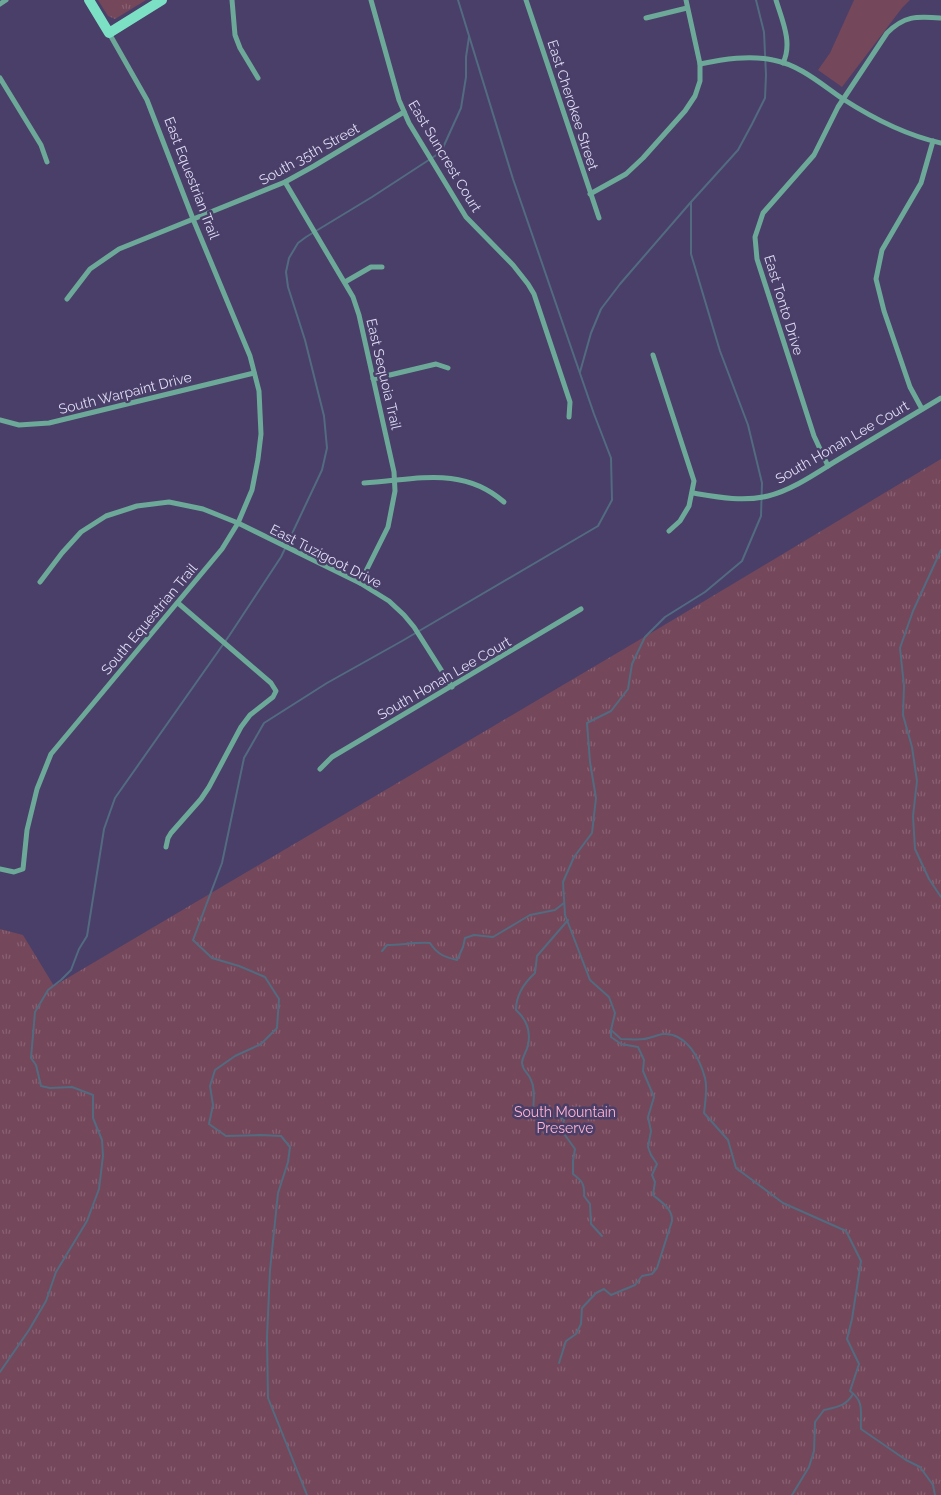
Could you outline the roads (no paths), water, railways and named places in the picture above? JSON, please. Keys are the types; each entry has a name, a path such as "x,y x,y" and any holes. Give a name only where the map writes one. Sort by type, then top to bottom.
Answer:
{"street":[{"path":"0,4 6,0"},
{"name":"East Equestrian Trail","path":"89,0 147,100 193,219 250,356 254,373"},
{"path":"109,33 162,0"},
{"path":"232,0 235,35 240,48 258,78"},
{"name":"East Suncrest Court","path":"371,0 399,100 427,154 466,218 513,265 534,294 570,402 569,417"},
{"name":"East Cherokee Street","path":"526,0 599,218"},
{"path":"590,194 626,174 685,111 695,96 700,81 700,64 686,0"},
{"path":"776,0 788,42 788,54 784,63"},
{"path":"646,18 688,8"},
{"name":"East Tonto Drive","path":"828,466 814,436 757,259 755,237 763,214 814,155 830,122 887,33 896,24 912,16 940,18"},
{"path":"700,64 737,58 774,60 784,63 797,68 844,99 898,130 941,143"},
{"path":"0,78 42,145 47,162"},
{"name":"South 35th Street","path":"67,299 90,269 119,249 285,182 404,112"},
{"path":"922,409 907,378 884,311 876,279 882,250 921,183 933,141"},
{"name":"East Sequoia Trail","path":"285,182 353,297 359,314 394,472 395,491 388,527 360,583"},
{"path":"345,282 371,267 382,268"},
{"path":"653,355 694,481 689,506 680,521 669,531"},
{"path":"373,379 436,364 448,368"},
{"name":"South Warpaint Drive","path":"0,420 19,425 49,423 254,373"},
{"name":"South Equestrian Trail","path":"0,869 14,872 23,869 27,830 37,789 51,754 222,550 238,523 252,490 260,442 259,392 254,373"},
{"name":"South Honah Lee Court","path":"692,493 744,499 768,496 790,487 828,466 941,398"},
{"path":"364,483 450,477 483,486 504,502"},
{"name":"East Tuzigoot Drive","path":"40,582 81,532 106,516 137,506 170,502 203,509 238,523 360,583 389,601 414,626 452,687"},
{"path":"166,848 171,833 209,787 250,714 275,694 275,688 271,683 178,603"},
{"name":"South Honah Lee Court","path":"320,769 332,757 581,609"}],"waterway":[{"path":"307,1495 268,1398 267,1337 270,1270 278,1193 288,1162 290,1147 281,1136 226,1136 209,1124 213,1105 210,1086 215,1070 235,1056 261,1044 277,1028 279,999 265,977 239,966 212,958 193,940 222,863 244,758 264,723 327,683 598,526 612,500 611,458 513,179 458,0"},
{"path":"580,372 591,333 601,309 620,284 738,150 765,98 764,32 756,0"},
{"path":"0,1372 29,1330 46,1301 56,1272 87,1221 99,1189 103,1156 102,1140 93,1118 93,1095 72,1087 50,1088 41,1086 36,1065 31,1058 35,1012 48,990 71,970 79,949 87,936 104,829 115,798 229,636 281,557 322,470 327,448 324,416 305,340 288,287 286,272 289,258 298,243 306,237 441,152 461,108 469,37"},
{"path":"691,202 691,254 720,351 748,425 762,483 761,516 742,561 705,592 665,617 645,637 632,664 628,689 611,711 587,723 590,762 596,798 592,833 574,857 563,882 565,915 590,980 609,997 615,1013 611,1030 621,1039 644,1039 663,1034 679,1037 685,1042 696,1055 705,1078 704,1113 728,1140 736,1168 783,1203 846,1231 861,1261 847,1339 859,1364 850,1391 860,1403 861,1429 906,1460 920,1467 933,1485 935,1495"},
{"path":"941,550 913,611 900,648 904,686 903,715 912,747 917,781 913,816 915,849 929,879 941,897"},
{"path":"382,951 387,945 430,943 441,955 457,960 465,938 474,935 493,937 530,915 555,910 564,903"},
{"path":"568,920 537,956 535,973 521,990 517,999 516,1010 523,1017 528,1030 529,1040 522,1063 533,1084 533,1115 540,1120 556,1116 564,1119 562,1131 575,1149 573,1174 582,1183 584,1196 590,1204 591,1224 602,1236"},
{"path":"559,1363 566,1341 576,1334 581,1324 582,1308 596,1293 604,1289 611,1295 635,1285 642,1276 652,1274 657,1268 672,1221 669,1209 653,1195 655,1182 652,1175 657,1164 648,1147 651,1131 648,1117 654,1097 643,1071 644,1060 638,1047 621,1044 611,1037 611,1030"},
{"path":"792,1495 809,1467 814,1451 815,1422 824,1410 841,1405 853,1394"}],"park label":[{"name":"South Mountain Preserve","path":"565,1120"}]}
